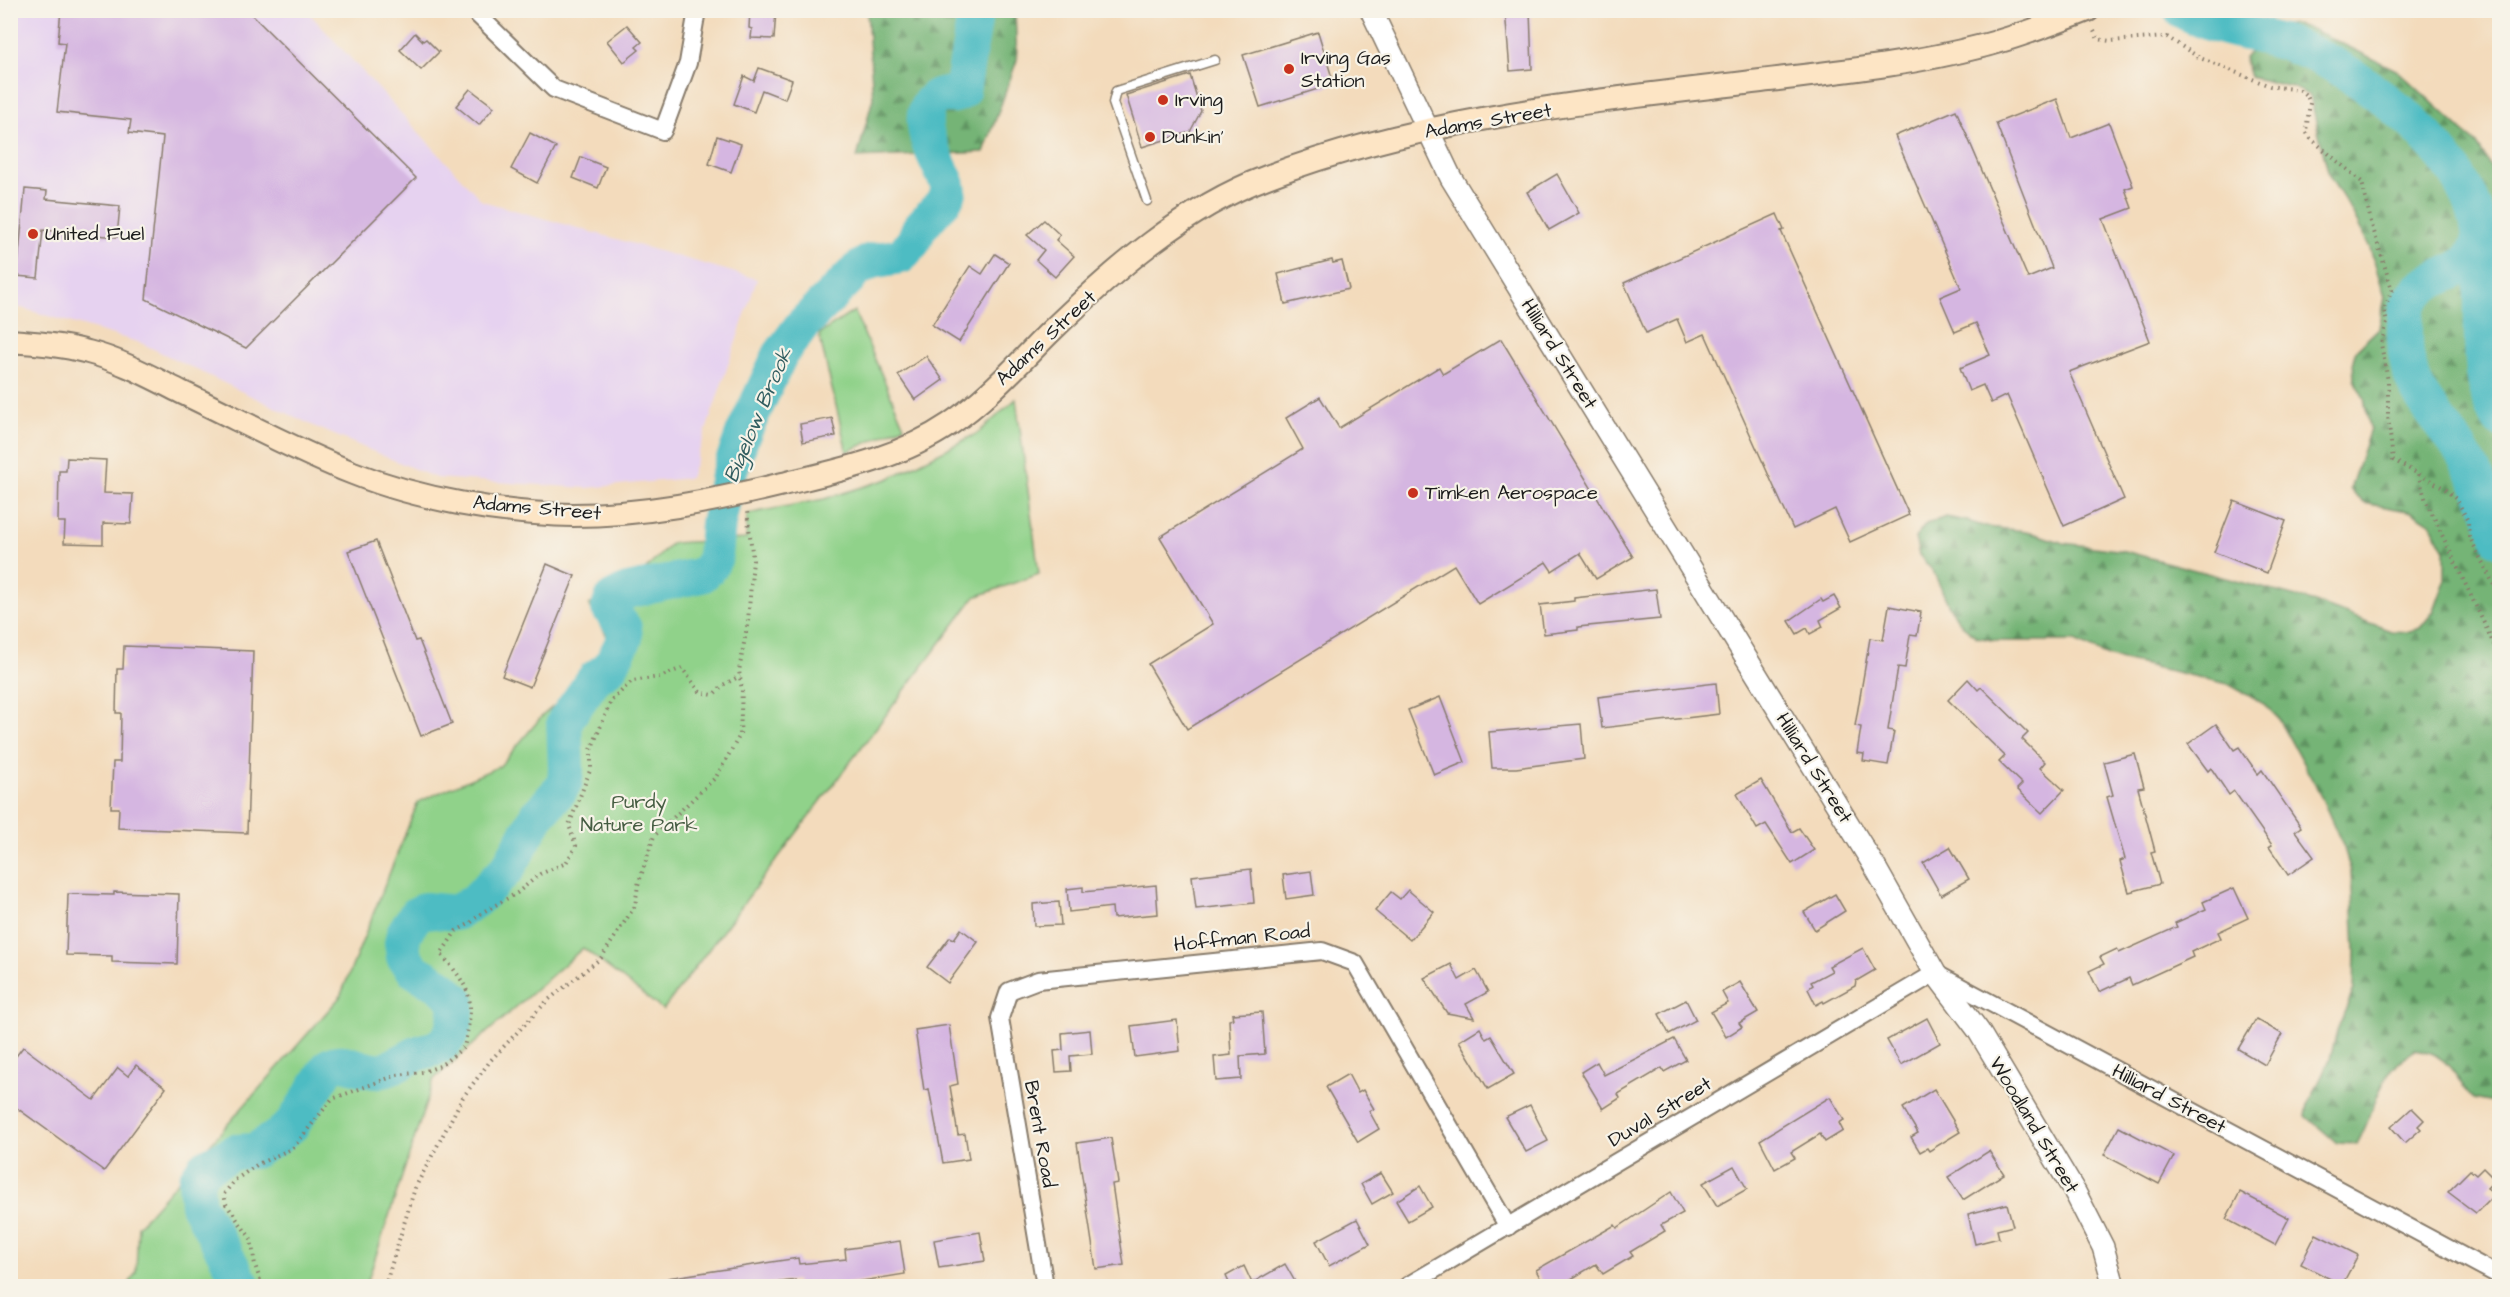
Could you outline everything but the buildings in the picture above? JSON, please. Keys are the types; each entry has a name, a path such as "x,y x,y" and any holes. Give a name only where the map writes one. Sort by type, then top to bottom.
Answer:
{"main road":[{"name":"Adams Street","path":"10,341 45,343 102,356 323,460 404,490 494,508 567,515 630,514 733,502 853,468 902,451 951,424 998,384 1055,327 1135,256 1214,203 1262,178 1428,130 1618,100 1900,64 2091,21"}],"street":[{"path":"473,10 554,89 663,131 688,63 697,10"},
{"name":"Hilliard Street","path":"1371,10 1452,178 1875,867 1935,973 2499,1275"},
{"name":"Hoffman Road","path":"1009,991 1038,980 1322,951 1355,963 1508,1227"},
{"name":"Duval Street","path":"1407,1287 1935,973"},
{"name":"Woodland Street","path":"1935,973 1978,1030 2076,1194 2103,1247 2114,1287"},
{"name":"Brent Road","path":"1009,991 1000,1018 1045,1287"}],"lane":[{"path":"1147,201 1113,103 1116,91 1215,60"}],"path":[{"path":"2091,21 2098,39 2110,41 2167,37 2200,58 2270,86 2300,90 2307,96 2309,115 2306,131 2309,137 2362,182 2371,222 2392,290 2384,310 2387,323 2381,344 2388,381 2388,416 2393,460 2444,488 2461,506 2468,521 2469,536 2499,597"},
{"path":"2417,473 2426,501 2499,657"},
{"path":"385,1287 415,1188 463,1097 491,1060 547,1001 601,958 635,906 638,885 654,836 716,777 740,735 740,676 748,621 753,560 733,502"},
{"path":"262,1287 255,1265 251,1239 226,1204 224,1194 235,1180 258,1164 293,1148 333,1099 397,1075 423,1072 440,1066 464,1047 471,999 466,985 441,954 456,931 483,912 517,893 540,874 566,863 576,846 570,825 591,768 591,750 611,701 632,681 660,676 682,668 700,692 713,695 723,685 740,676"}],"shaded area":[{"path":"18,10 307,11 482,201 757,279 690,478 587,488 436,478 318,428 141,343 11,305 10,95"}],"green space":[{"path":"867,11 1015,11 1017,60 984,152 857,158 873,98"},
{"path":"2294,24 2314,30 2398,71 2477,144 2499,181 2499,1101 2493,1103 2473,1099 2444,1061 2427,1052 2415,1049 2402,1058 2385,1080 2357,1144 2337,1143 2306,1116 2308,1105 2330,1059 2338,1028 2354,989 2355,951 2351,871 2344,848 2319,792 2278,718 2264,704 2228,684 2110,657 2075,641 1997,641 1977,637 1962,625 1950,608 1933,571 1919,555 1915,538 1926,524 1946,517 1986,527 2026,531 2064,543 2124,551 2315,602 2391,631 2410,632 2420,628 2434,611 2445,581 2445,550 2430,523 2413,512 2364,503 2350,489 2370,429 2364,398 2354,380 2353,360 2356,350 2379,328 2385,297 2370,248 2351,210 2329,176 2310,96 2292,87 2250,77 2244,57 2261,43 2273,27"},
{"path":"854,311 904,426 847,452 819,334"},
{"name":"Purdy Nature Park","path":"1016,399 1039,574 975,597 663,1010 583,948 434,1079 366,1286 128,1286 136,1272 138,1226 340,997 418,802 500,766 543,715 594,672 616,659 610,641 589,605 643,572 672,543 746,539 747,514 824,499 888,479 978,433"}],"waterway":[{"name":"Bigelow Brook","path":"243,1286 198,1205 196,1180 204,1168 234,1152 254,1151 292,1125 329,1066 335,1063 347,1063 371,1071 383,1070 416,1054 438,1047 448,1038 455,1020 457,1001 441,986 415,971 404,957 402,943 404,933 416,915 425,910 456,913 476,900 508,868 537,816 565,781 564,722 594,679 610,667 625,638 624,628 609,608 612,599 627,591 702,575 710,567 715,557 718,524 728,476 743,434 780,355 802,325 857,270 871,261 901,256 914,241 919,228 945,200 949,192 948,185 928,141 925,117 928,106 936,97 955,95 962,91 976,10"},
{"path":"2181,10 2208,23 2293,46 2346,72 2400,111 2446,159 2463,184 2478,226 2482,260 2484,372 2492,407 2500,420"},
{"path":"2480,239 2475,253 2467,263 2416,293 2406,313 2405,340 2411,375 2425,402 2470,466 2485,497 2500,540"}],"place":[{"name":"Irving Gas Station","path":"1289,69"},
{"name":"Irving","path":"1163,100"},
{"name":"Dunkin'","path":"1150,137"},
{"name":"United Fuel","path":"33,234"},
{"name":"Timken Aerospace","path":"1413,493"}]}
